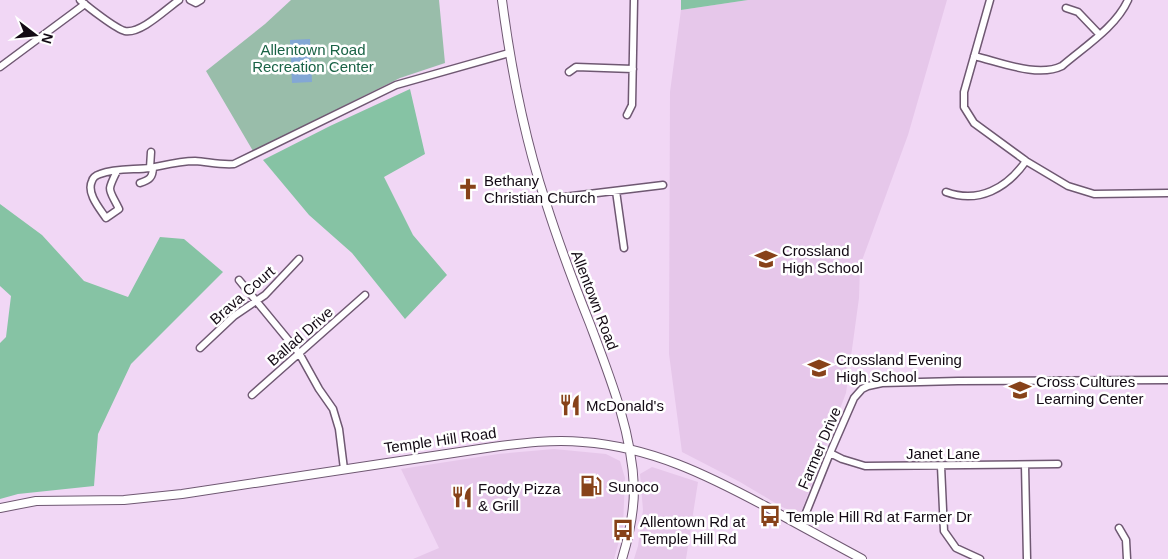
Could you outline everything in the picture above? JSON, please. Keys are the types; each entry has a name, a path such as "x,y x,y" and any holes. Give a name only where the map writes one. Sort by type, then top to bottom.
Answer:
{"main road":[{"name":"Allentown Road","path":"502,0 509,53 526,135 545,202 614,392 629,450 632,470 633,504 631,526 622,559"},
{"name":"Temple Hill Road","path":"0,508 36,501 124,500 182,494 539,441 586,442 629,450 674,462 708,476 862,559"}],"street":[{"path":"0,67 82,2 119,29 129,31 142,27 179,0"},
{"path":"190,0 196,3 201,0"},
{"path":"627,115 632,105 634,0"},
{"path":"990,0 964,92 964,103 970,118 980,128 1026,161 1057,181 1086,193 1110,195 1168,193"},
{"path":"974,56 1038,71 1049,71 1062,66 1113,23 1128,0"},
{"path":"1066,8 1078,12 1099,34"},
{"path":"117,171 109,186 110,193 119,209 106,218 94,201 90,187 91,181 97,175 117,171 152,168 181,162 197,161 218,165 234,164 396,84 509,53"},
{"path":"569,72 576,67 633,70"},
{"path":"140,184 152,177 151,152"},
{"path":"946,192 964,196 990,192 1002,186 1013,177 1026,161"},
{"path":"545,202 564,197 663,185"},
{"path":"616,191 624,248"},
{"name":"Brava Court","path":"200,348 234,316 257,302 299,259"},
{"path":"239,280 299,353 319,389 333,409 339,428 344,469"},
{"name":"Ballad Drive","path":"252,395 365,295"},
{"name":"Farmer Drive","path":"801,525 854,398 862,389 875,384 894,382 1168,380"},
{"name":"Janet Lane","path":"830,453 865,466 1058,464"},
{"path":"1025,465 1027,559"},
{"path":"941,466 944,531 956,548 980,559"},
{"path":"1119,528 1126,540 1127,559"}],"shaded area":[{"name":"Crossland High School","path":"748,0 947,0 908,135 860,266 859,298 846,393 800,515 682,452 669,354 670,92 681,10"},
{"path":"554,449 606,454 620,461 625,478 623,527 614,559 413,559 439,548 401,469 498,454"},
{"path":"652,467 698,482 686,559 634,559 638,546 643,510 640,474"}],"green space":[{"name":"Allentown Road Recreation Center","path":"291,0 439,0 445,63 400,78 253,151 206,71 265,24"},
{"path":"681,0 748,0 681,10"},
{"path":"410,89 425,154 384,177 413,235 447,275 405,319 352,253 309,215 263,160"},
{"path":"0,204 42,235 84,281 128,297 160,237 184,239 223,272 131,364 98,434 94,486 18,494 0,499 0,343 6,337 11,296 0,286"}],"water":[{"path":"310,39 312,82 292,83 290,40"}],"place":[{"name":"Bethany Christian Church","path":"468,189"},
{"name":"Crossland High School","path":"766,259"},
{"name":"Crossland Evening High School","path":"819,368"},
{"name":"Cross Cultures Learning Center","path":"1020,390"},
{"name":"McDonald's","path":"570,405"},
{"name":"Sunoco","path":"591,486"},
{"name":"Foody Pizza & Grill","path":"462,497"},
{"name":"Temple Hill Rd at Farmer Dr","path":"770,516"},
{"name":"Allentown Rd at Temple Hill Rd","path":"623,530"}]}
